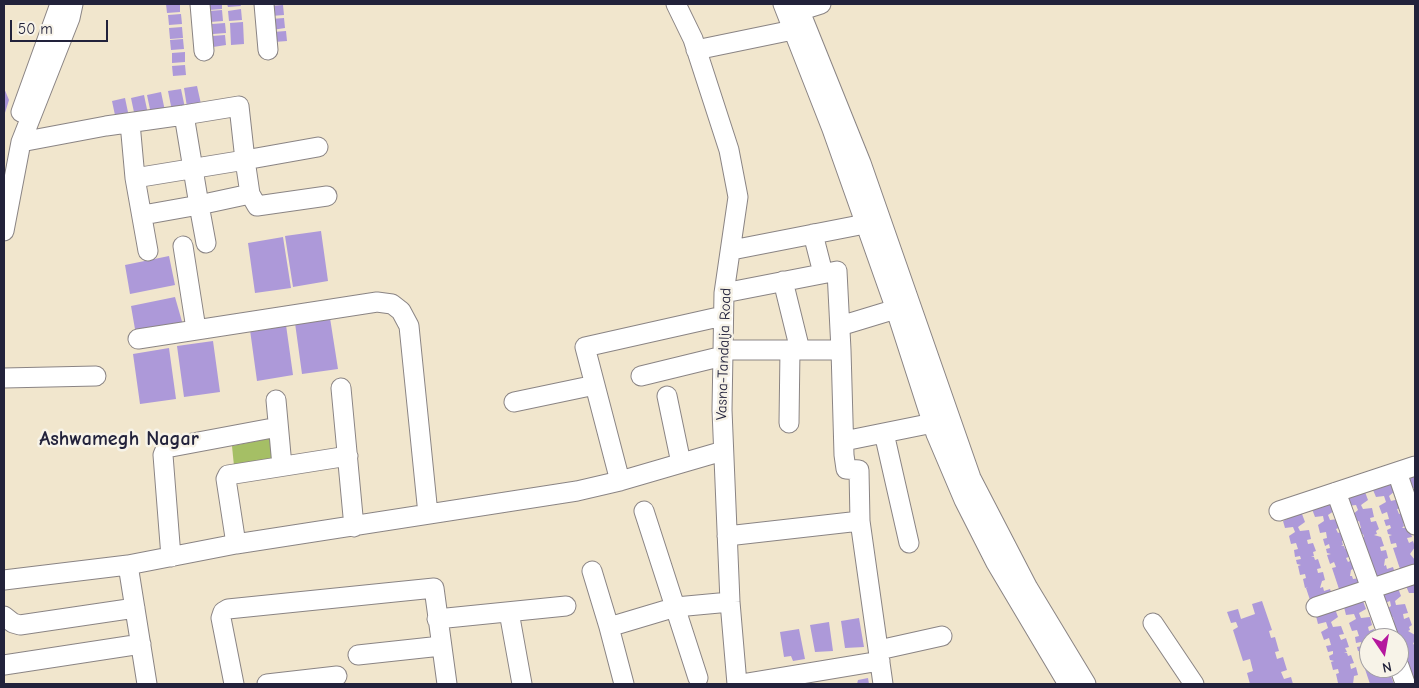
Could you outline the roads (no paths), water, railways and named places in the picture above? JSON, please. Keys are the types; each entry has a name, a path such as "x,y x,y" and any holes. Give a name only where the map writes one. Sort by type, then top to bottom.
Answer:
{"street":[{"path":"4,171 8,150 41,52 60,4"},
{"path":"4,230 22,142 74,4"},
{"path":"200,4 204,52"},
{"path":"264,4 268,50"},
{"name":"Vasna-Tandalja Road","path":"676,4 694,45 729,150 738,198 732,250 724,293 723,451 730,602 739,684"},
{"path":"684,4 694,45 794,30"},
{"path":"793,6 821,4"},
{"path":"793,6 794,30 896,309 932,423 964,500 996,563 1068,684"},
{"path":"793,6 861,163 970,478 1028,588 1086,684"},
{"path":"22,142 239,106 250,194 256,206 327,196"},
{"path":"184,115 206,243"},
{"path":"130,123 136,178 148,251"},
{"path":"136,178 318,147"},
{"path":"143,216 250,194"},
{"path":"732,250 866,224"},
{"path":"813,234 823,273"},
{"path":"183,246 196,329"},
{"path":"724,293 836,271 846,469 859,470 860,522 883,684"},
{"path":"783,281 795,350 789,423"},
{"path":"138,339 377,302 392,304 401,311 408,326 428,514"},
{"path":"840,326 896,309"},
{"path":"620,481 585,347 723,316"},
{"path":"641,376 723,353 841,350"},
{"path":"4,378 96,376"},
{"path":"514,402 595,385"},
{"path":"341,388 354,526"},
{"path":"666,396 681,463"},
{"path":"276,400 282,466"},
{"path":"844,441 932,423"},
{"path":"171,557 163,455 166,448 278,427"},
{"path":"884,433 910,543"},
{"path":"4,580 128,565 236,544 537,498 620,481 723,451"},
{"path":"236,544 226,479 228,475 348,456"},
{"path":"1279,511 1415,466"},
{"path":"1397,472 1415,524"},
{"path":"1336,492 1385,628"},
{"path":"644,511 698,678"},
{"path":"726,536 860,522"},
{"path":"128,565 148,684"},
{"path":"592,571 624,684"},
{"path":"1316,607 1415,574"},
{"path":"234,684 221,618 223,612 228,609 434,588 447,684"},
{"path":"609,627 676,607 730,602"},
{"path":"437,619 566,606"},
{"path":"4,616 13,623 20,625 135,608"},
{"path":"510,612 522,684"},
{"path":"1153,623 1194,684"},
{"path":"739,684 880,656 942,636"},
{"path":"4,665 141,644"},
{"path":"358,656 441,646"},
{"path":"267,684 336,676"}],"district":[{"name":"Ashwamegh Nagar","path":"119,439"}]}
